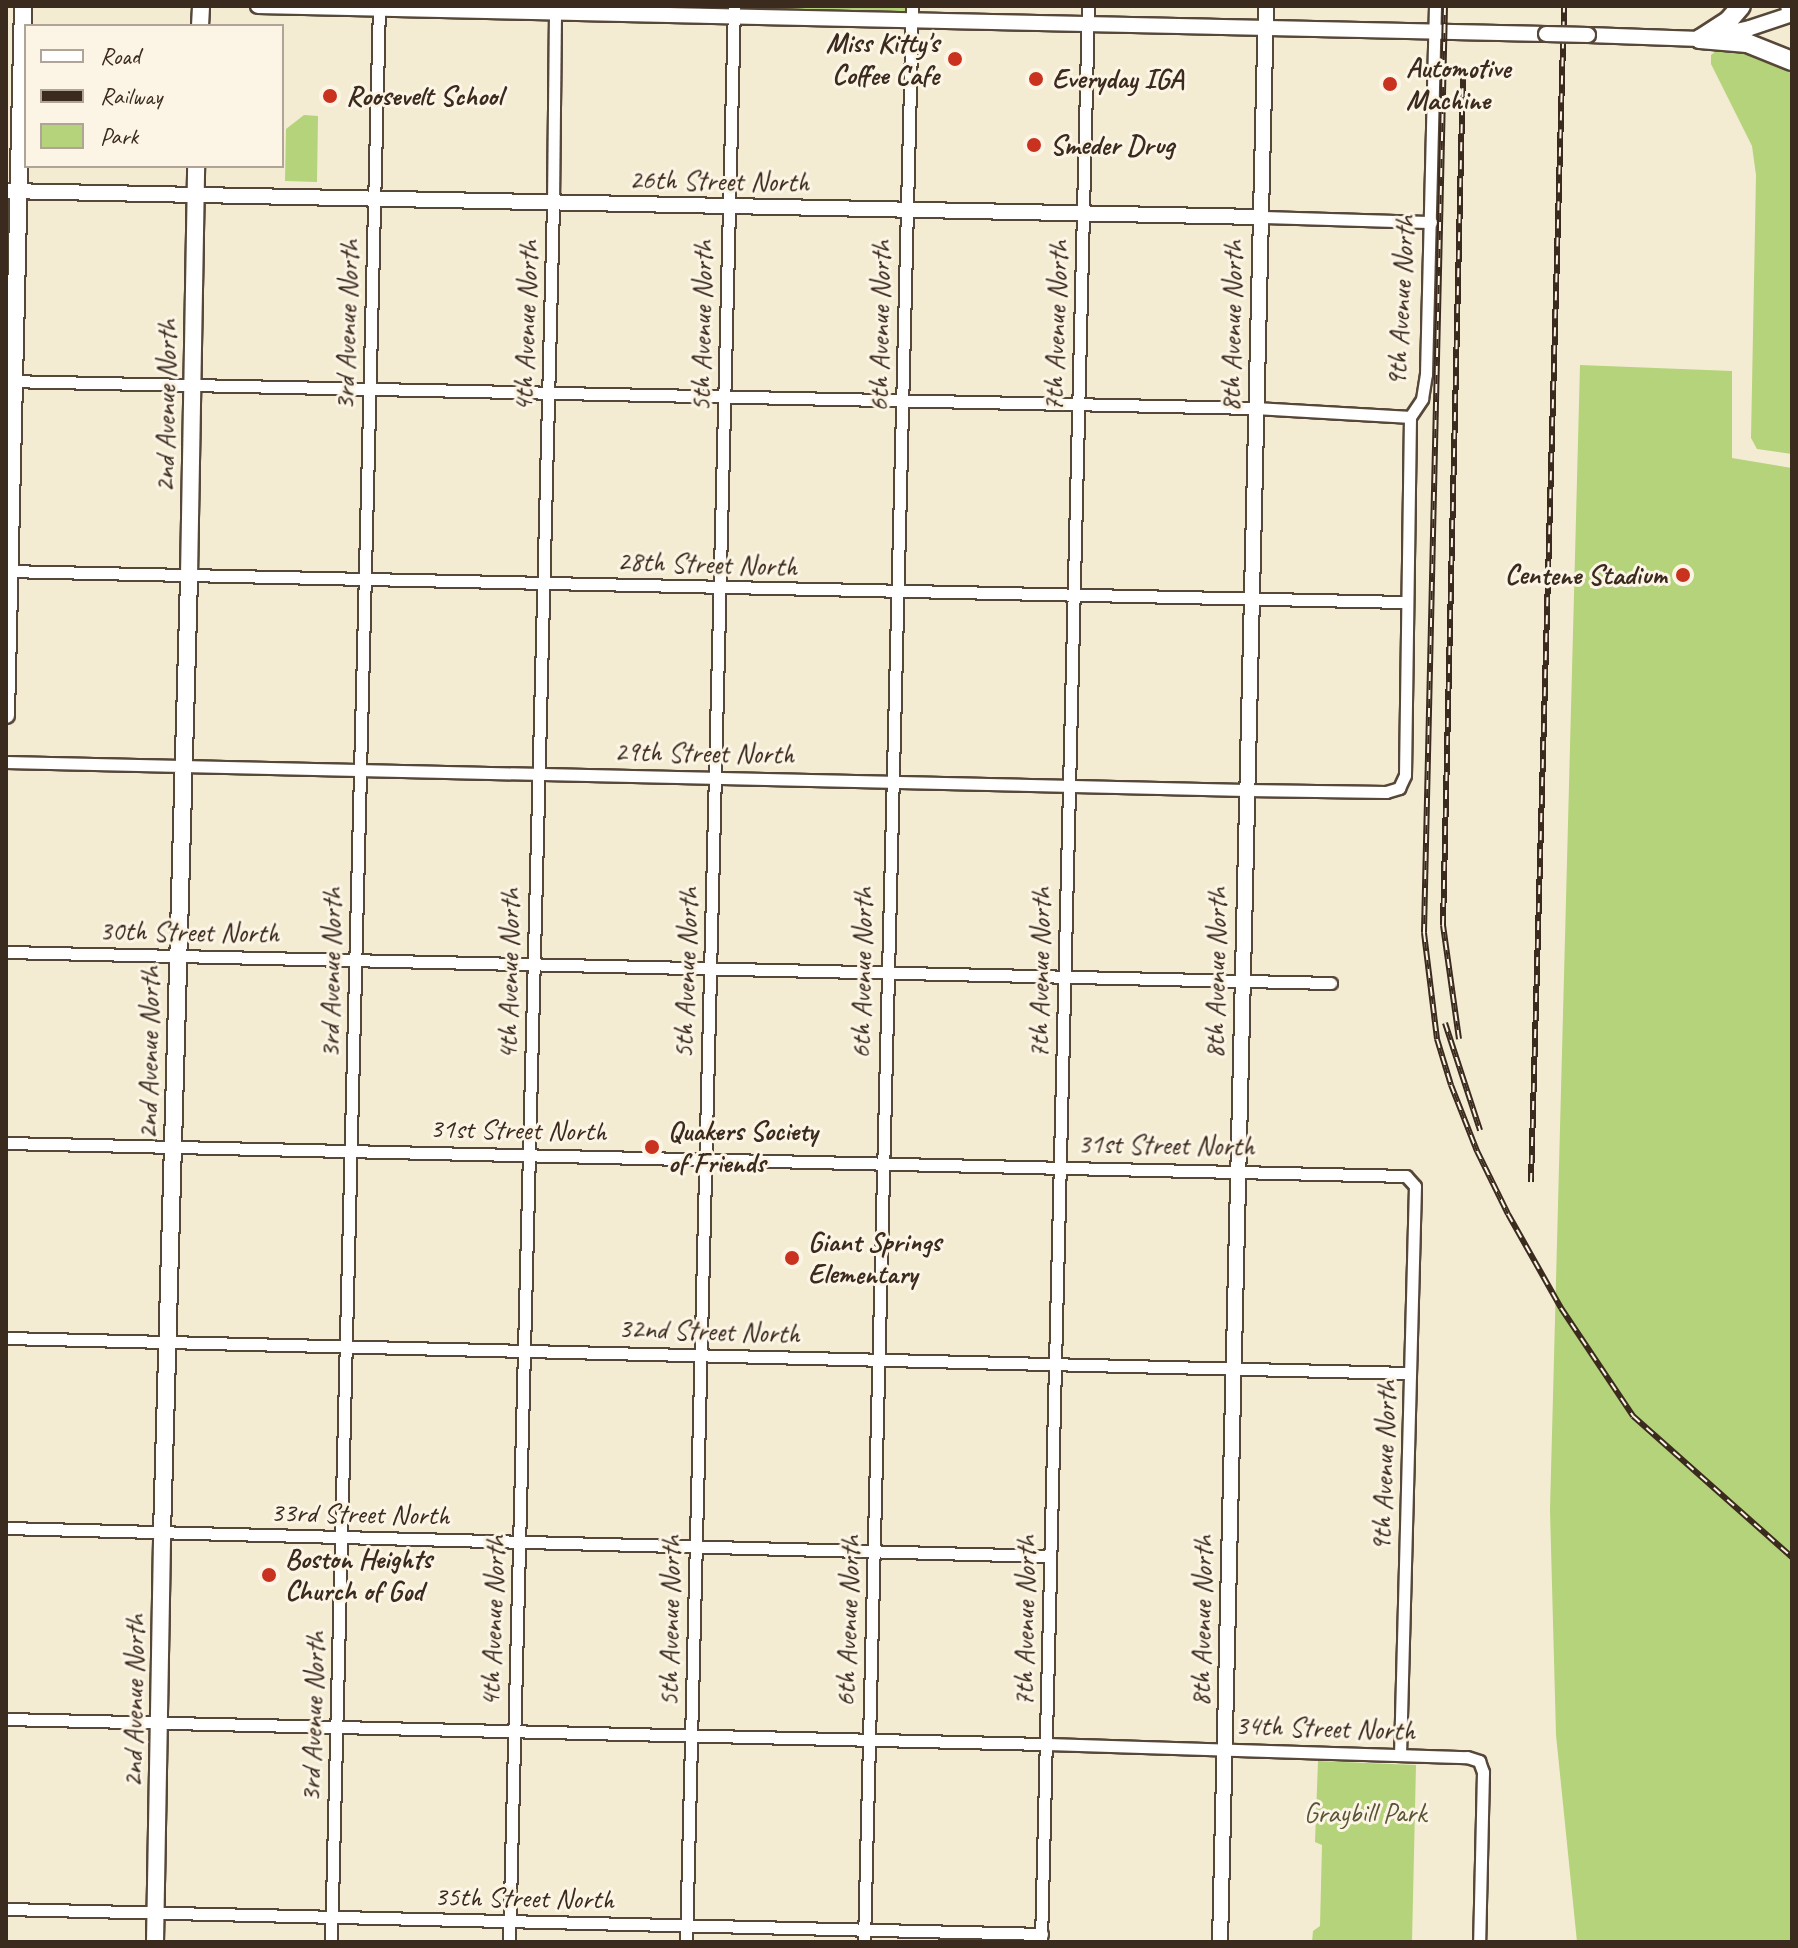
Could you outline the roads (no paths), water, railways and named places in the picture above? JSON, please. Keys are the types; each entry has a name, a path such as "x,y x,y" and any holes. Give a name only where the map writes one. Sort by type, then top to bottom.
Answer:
{"main road":[{"path":"6,715 12,192 23,6"},
{"path":"1700,39 1729,20 1741,6"},
{"path":"1700,39 1747,43 1792,61"},
{"name":"2nd Avenue North","path":"155,1942 162,1533 189,576 196,168"}],"street":[{"path":"258,6 911,13 1087,23 1700,39 1750,28 1791,10"},
{"name":"7th Avenue North","path":"1042,1938 1088,6"},
{"name":"8th Avenue North","path":"1220,1942 1266,6"},
{"name":"9th Avenue North","path":"1399,788 1405,775 1410,417 1422,399 1426,374 1435,6"},
{"name":"3rd Avenue North","path":"331,1942 379,8"},
{"name":"4th Avenue North","path":"509,1942 544,583 555,10"},
{"name":"5th Avenue North","path":"686,1942 734,12"},
{"name":"6th Avenue North","path":"864,1936 911,13"},
{"name":"26th Street North","path":"12,192 1431,222"},
{"path":"10,381 1256,408 1410,417"},
{"name":"28th Street North","path":"8,571 1407,602"},
{"name":"29th Street North","path":"6,762 1246,790 1386,792 1399,788"},
{"name":"30th Street North","path":"6,952 1331,983"},
{"name":"31st Street North","path":"6,1143 1238,1170 1406,1176 1413,1179"},
{"name":"9th Avenue North","path":"1400,1755 1413,1179"},
{"name":"32nd Street North","path":"6,1338 1410,1373"},
{"name":"33rd Street North","path":"6,1528 1050,1556"},
{"name":"34th Street North","path":"6,1719 1467,1757 1479,1761 1483,1772 1479,1942"},
{"name":"35th Street North","path":"6,1909 686,1925 864,1936 1042,1938"}],"railway":[{"path":"1445,6 1424,933 1437,1039 1477,1151 1508,1214 1561,1308 1633,1416 1792,1557"},
{"path":"1531,1182 1564,6"},
{"path":"1459,1039 1443,925 1463,73"},
{"path":"1445,1023 1480,1130"}],"place":[{"name":"Miss Kitty's Coffee Cafe","path":"955,59"},
{"name":"Everyday IGA","path":"1036,79"},
{"name":"Automotive Machine","path":"1390,84"},
{"name":"Roosevelt School","path":"330,96"},
{"name":"Smeder Drug","path":"1034,145"},
{"name":"Centene Stadium","path":"1683,575"},
{"name":"Quakers Society of Friends","path":"652,1147"},
{"name":"Giant Springs Elementary","path":"792,1258"},
{"name":"Boston Heights Church of God","path":"269,1575"}],"park label":[{"name":"Graybill Park","path":"1365,1813"}]}
